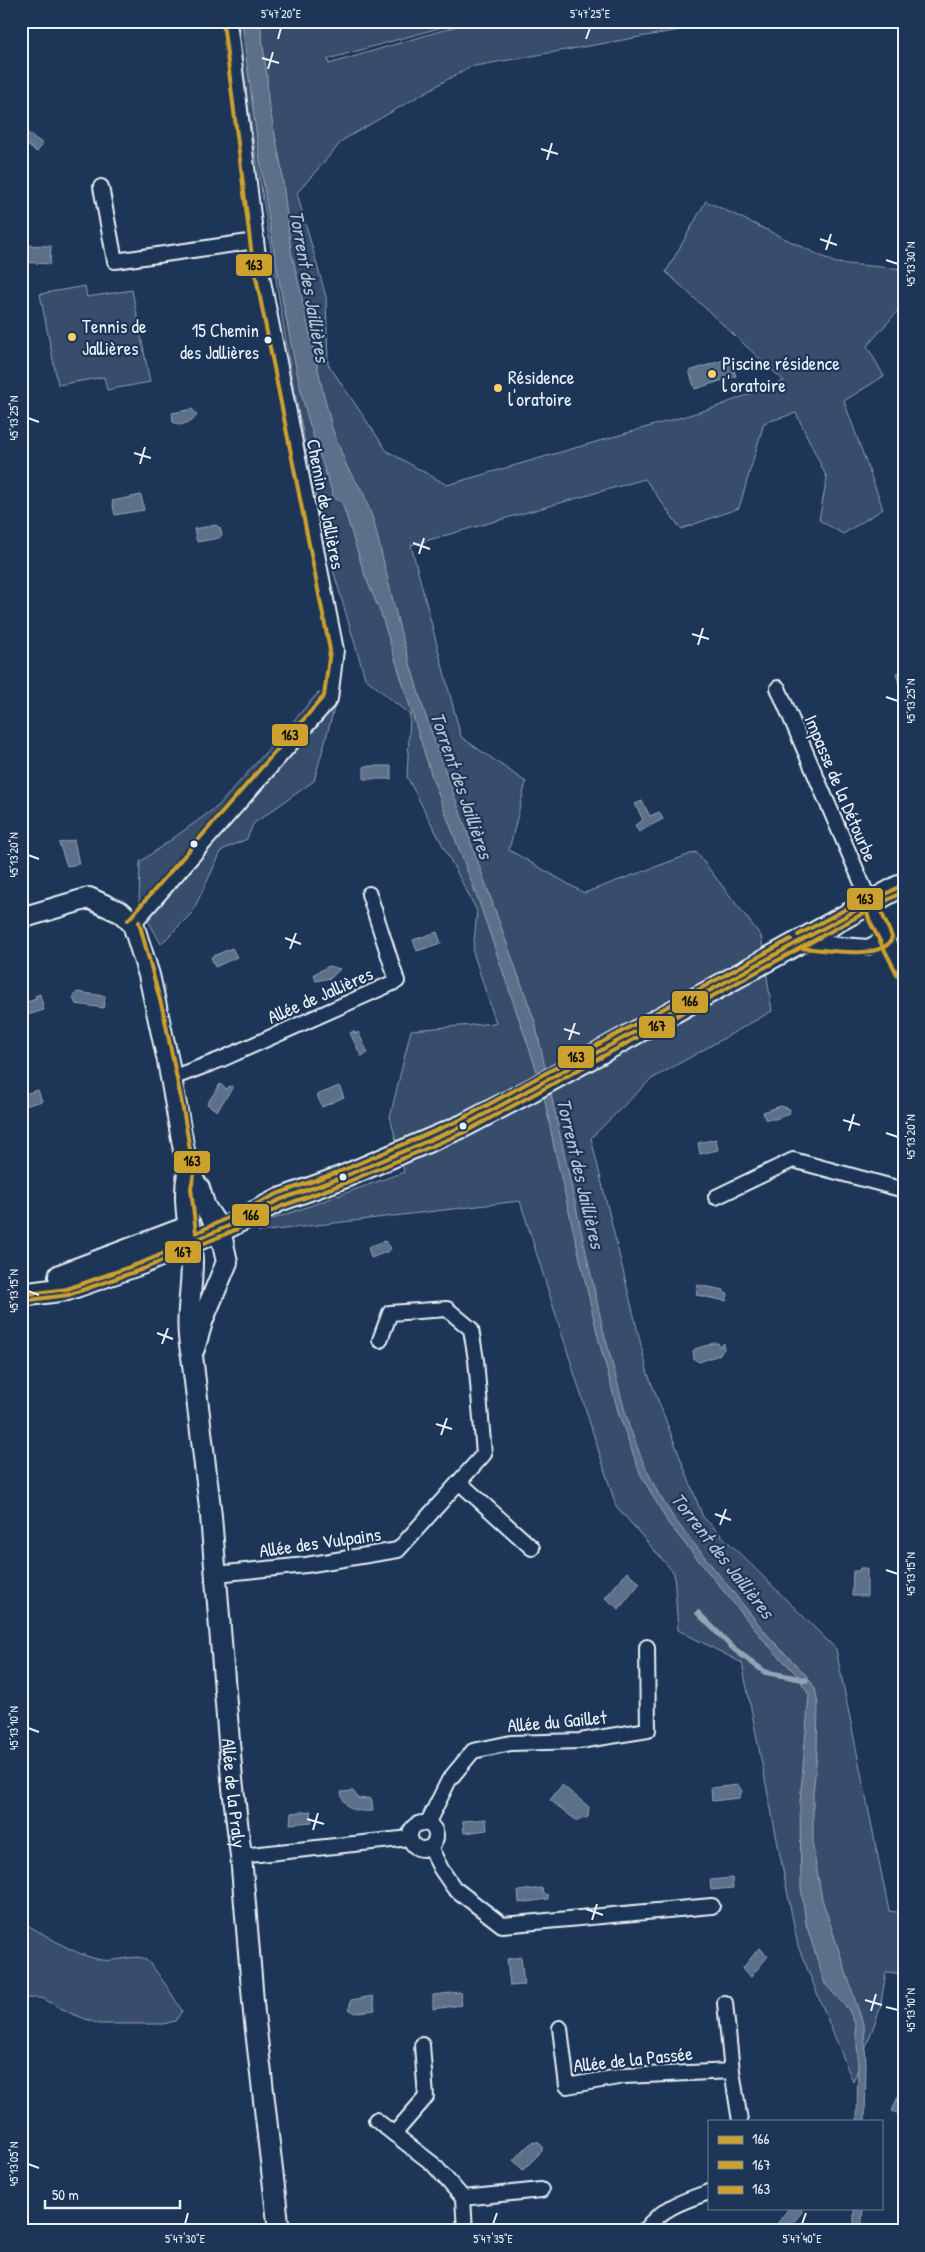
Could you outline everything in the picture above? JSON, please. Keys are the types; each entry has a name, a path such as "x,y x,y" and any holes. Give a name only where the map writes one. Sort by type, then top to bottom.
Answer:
{"main road":[{"path":"21,1294 63,1274 190,1235 463,1126 544,1083 797,941 904,884"}],"street":[{"name":"Chemin de Jallières","path":"133,924 330,699 336,650 256,241 229,21"},
{"path":"101,187 115,261 256,241"},
{"name":"Impasse de la Détourbe","path":"778,688 876,919 904,973"},
{"name":"Allée de Jallières","path":"172,1078 222,1059 398,981 368,894"},
{"path":"21,918 89,898 122,912 133,924 149,975 172,1078 188,1174"},
{"path":"797,941 868,947 886,938"},
{"path":"716,1197 793,1160 904,1190"},
{"name":"Allée de la Praly","path":"188,1174 199,1188 205,1207 216,1224 227,1262 202,1319 192,1356"},
{"name":"Allée de la Praly","path":"188,1174 185,1188 190,1235 188,1338 192,1356 216,1574 232,1778 241,1856 254,2013 279,2231"},
{"path":"190,1288 206,1295 216,1289"},
{"name":"Allée des Vulpains","path":"216,1574 306,1565 398,1550 484,1454 476,1360 471,1329 447,1309 390,1313 380,1340"},
{"path":"459,1482 532,1548"},
{"name":"Allée du Gaillet","path":"410,1838 415,1826 427,1824 449,1780 473,1752 511,1742 580,1740 648,1730 647,1647"},
{"path":"427,1824 434,1829 436,1837 430,1847"},
{"path":"241,1856 410,1838 418,1848 430,1847"},
{"path":"430,1847 441,1869 454,1888 502,1925 712,1906"},
{"path":"724,2003 740,2120"},
{"name":"Allée de la Passée","path":"560,2028 567,2086 624,2076 732,2071"},
{"path":"394,2134 426,2097 422,2044"},
{"path":"376,2120 433,2164 464,2198 464,2231"},
{"path":"464,2198 542,2190"},
{"path":"644,2231 656,2216 687,2200 708,2192"}],"shaded area":[{"path":"237,21 464,21 328,59 329,64 474,21 699,21 697,27 469,67 343,140 297,193 326,297 328,364 387,451 447,485 713,408 784,381 666,272 706,201 836,263 904,269 904,304 867,346 884,376 844,401 883,509 843,534 819,520 827,478 796,413 764,423 739,508 681,529 645,479 411,545 461,737 526,782 509,850 584,893 696,852 761,936 772,1011 650,1080 591,1138 648,1374 703,1517 836,1649 889,1911 904,1913 904,1974 886,1972 880,2009 853,2082 798,1946 742,1663 678,1630 674,1573 616,1506 520,1201 259,1232 259,1224 404,1172 390,1117 411,1030 496,1023 473,952 477,911 407,777 410,715 365,678 326,546 292,379 245,88"},
{"path":"242,21 260,21 268,100 281,165 291,250 333,431 348,469 363,492 374,522 400,630 425,714 535,1022 603,1329 629,1426 658,1493 675,1520 770,1638 806,1675 815,1688 818,1704 817,1752 813,1795 813,1848 822,1899 864,2027 866,2064 865,2120 857,2120 858,2055 855,2024 849,2010 825,1984 806,1924 801,1887 800,1802 809,1695 797,1675 766,1643 668,1523 640,1473 619,1415 599,1341 554,1147 542,1086 479,902 433,780 381,614 365,576 342,502 334,498 306,412 275,259"},
{"path":"21,128 43,144 37,152 21,141"},
{"path":"21,245 51,246 50,264 21,262"},
{"path":"85,286 87,297 132,290 150,382 107,390 104,377 58,385 40,294"},
{"name":"Piscine résidence l'oratoire","path":"730,358 736,376 695,389 689,371"},
{"path":"192,409 197,415 192,421 180,425 173,422 172,413"},
{"path":"141,495 144,510 115,515 112,501"},
{"path":"216,525 220,528 222,535 219,538 197,542 194,529"},
{"path":"904,671 904,699 903,699 896,673"},
{"path":"318,693 337,698 314,781 253,824 247,839 222,850 192,913 161,944 139,904 140,862 218,806"},
{"path":"364,766 391,766 391,779 364,779"},
{"path":"642,801 650,816 659,812 663,819 639,832 635,825 643,820 635,804"},
{"path":"74,840 79,864 67,866 59,843"},
{"path":"437,932 441,943 417,951 413,940"},
{"path":"232,948 237,957 215,967 211,957"},
{"path":"329,966 340,969 331,978 316,981 314,974"},
{"path":"77,992 105,996 104,1008 76,1004 73,998"},
{"path":"40,994 44,1010 21,1017 21,1004 36,999 35,996"},
{"path":"354,1031 355,1034 358,1032 368,1053 361,1056 350,1033"},
{"path":"220,1084 226,1089 230,1086 233,1087 217,1111 207,1104"},
{"path":"339,1086 344,1097 322,1107 317,1095"},
{"path":"38,1090 42,1101 21,1107 21,1095"},
{"path":"781,1106 790,1109 789,1114 775,1119 765,1119 763,1112"},
{"path":"716,1139 718,1150 700,1154 698,1143"},
{"path":"385,1241 391,1248 389,1251 371,1258 368,1247"},
{"path":"698,1285 724,1290 724,1293 728,1294 726,1301 696,1295"},
{"path":"718,1343 720,1347 724,1343 724,1349 719,1355 699,1362 694,1359 693,1351 695,1349"},
{"path":"860,1568 867,1568 867,1596 852,1596 853,1571 859,1571"},
{"path":"627,1572 640,1583 619,1609 605,1598"},
{"path":"562,1785 589,1807 588,1817 577,1821 550,1800"},
{"path":"738,1785 742,1791 739,1798 712,1801 711,1788"},
{"path":"353,1791 359,1799 369,1798 372,1801 373,1811 352,1809 345,1803 341,1792"},
{"path":"311,1811 312,1822 290,1824 291,1813"},
{"path":"486,1819 487,1830 464,1833 463,1821"},
{"path":"732,1878 733,1888 711,1890 710,1880"},
{"path":"542,1888 543,1893 548,1895 548,1899 519,1903 518,1891"},
{"path":"21,1922 70,1949 90,1957 101,1960 143,1958 158,1973 182,2011 175,2021 163,2024 99,2024 70,2013 42,1998 21,1998"},
{"path":"759,1948 768,1956 751,1977 742,1969"},
{"path":"521,1957 524,1985 510,1986 507,1959"},
{"path":"460,1992 462,2005 433,2009 433,1995"},
{"path":"373,1996 375,2010 354,2013 349,2009 351,2000"},
{"path":"904,2083 904,2116 892,2111"},
{"path":"537,2141 542,2146 542,2151 523,2170 513,2160 532,2142 535,2143"},
{"path":"788,2210 802,2210 802,2212 786,2231 777,2224"},
{"path":"854,2210 863,2210 861,2231 854,2231"}],"waterway":[{"path":"698,1613 734,1649 765,1672 806,1680"}],"transit line":[{"name":"163","path":"128,920 324,696 330,650 252,257 223,22"},
{"name":"166","path":"21,1295 67,1289 141,1263 231,1225 279,1200 343,1177 463,1126 904,884"},
{"name":"167","path":"22,1301 68,1295 143,1269 233,1231 282,1206 345,1183 465,1132 904,891"},
{"name":"163","path":"798,935 870,896 876,899 892,937 887,945 866,952 837,952 801,948"},
{"name":"167","path":"864,904 870,922 898,976"},
{"name":"163","path":"139,922 164,1015 183,1109 194,1173 191,1188 196,1233 277,1194 341,1171 460,1120 791,939"}],"place":[{"name":"Tennis de Jallières","path":"72,337"},
{"name":"15 Chemin des Jallières","path":"268,340"},
{"name":"Piscine résidence l'oratoire","path":"712,374"},
{"name":"Résidence l'oratoire","path":"498,388"}],"water label":[{"name":"Torrent des Jaillières","path":"310,286"},
{"name":"Torrent des Jaillières","path":"462,785"},
{"name":"Torrent des Jaillières","path":"581,1173"},
{"name":"Torrent des Jaillières","path":"723,1555"}]}
